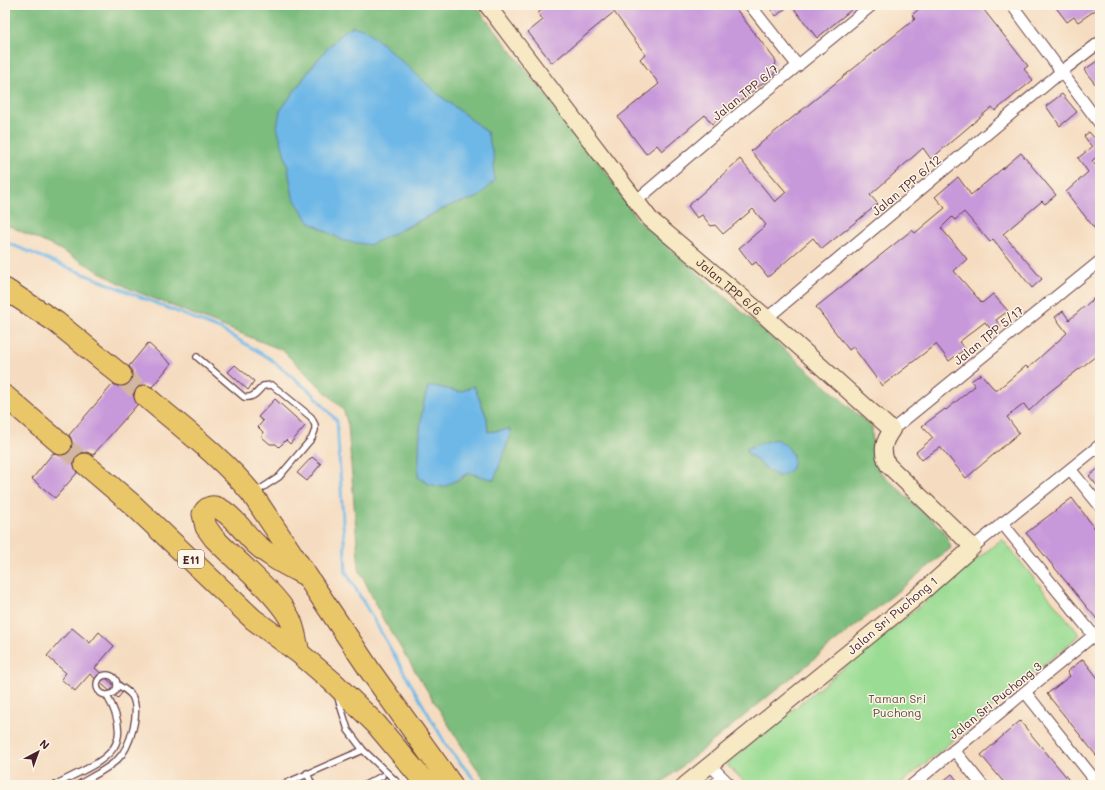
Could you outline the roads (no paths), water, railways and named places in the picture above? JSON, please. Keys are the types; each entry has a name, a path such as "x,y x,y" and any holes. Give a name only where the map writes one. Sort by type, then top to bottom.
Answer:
{"highway":[{"path":"5,289 56,322 121,375"},
{"path":"5,396 61,444"},
{"path":"145,396 217,457 238,477 252,494 304,574 400,714 452,785"},
{"name":"E11","path":"85,464 133,505 253,619 299,653 333,682 376,724 427,785"},
{"path":"299,653 294,628 289,617 273,597 214,538 203,520 205,509 211,506 227,514 269,556 304,574"}],"street":[{"name":"Jalan TPP 6/6","path":"486,5 650,219 767,318 892,430"},
{"path":"750,5 798,66"},
{"name":"Jalan TPP 6/7","path":"636,201 719,130 872,5"},
{"path":"1012,5 1100,124"},
{"name":"Jalan TPP 6/12","path":"767,318 1061,72 1100,42"},
{"name":"Jalan TPP 5/17","path":"892,430 1100,261"},
{"path":"892,430 884,443 883,451 888,465 972,547"},
{"name":"Jalan Sri Puchong 1","path":"685,785 913,600 972,547 1100,445"},
{"path":"1070,469 1100,506"},
{"path":"1002,523 1098,636"},
{"name":"Jalan Sri Puchong 3","path":"912,785 1025,692 1098,636"},
{"path":"1025,692 1099,785"},
{"path":"954,750 982,785"},
{"path":"710,765 722,783"}],"lane":[{"path":"197,357 244,397 248,398 253,396 263,386 272,384 311,417 315,425 312,438 279,476 252,494"},
{"path":"78,785 118,759 126,749 131,736 134,721 132,697 126,690 118,685 112,676 105,675 99,678 97,688 100,694 107,696 114,694 118,685"},
{"path":"333,682 348,730 363,750 400,785"},
{"path":"55,785 104,758 117,745 120,733 116,716 107,696"},
{"path":"282,785 363,750"},
{"path":"307,773 312,785"},
{"path":"365,785 382,776"}],"water":[{"path":"353,26 368,31 438,94 487,132 494,158 494,181 479,197 451,205 370,245 344,241 309,222 293,197 287,163 277,127 280,111 314,64 342,32"},
{"path":"434,386 460,392 474,386 487,418 488,432 510,429 510,437 494,480 469,473 444,487 429,484 418,477 422,409 428,387"},
{"path":"775,439 782,442 787,447 793,459 793,464 790,470 785,474 777,476 747,453 747,448"}],"waterway":[{"path":"5,242 222,330 269,358 312,393 337,421 346,572 448,748 479,785"}],"tunnel":[{"path":"121,375 145,396"},
{"path":"61,444 85,464"}],"park label":[{"name":"Taman Sri Puchong","path":"897,705"}]}
